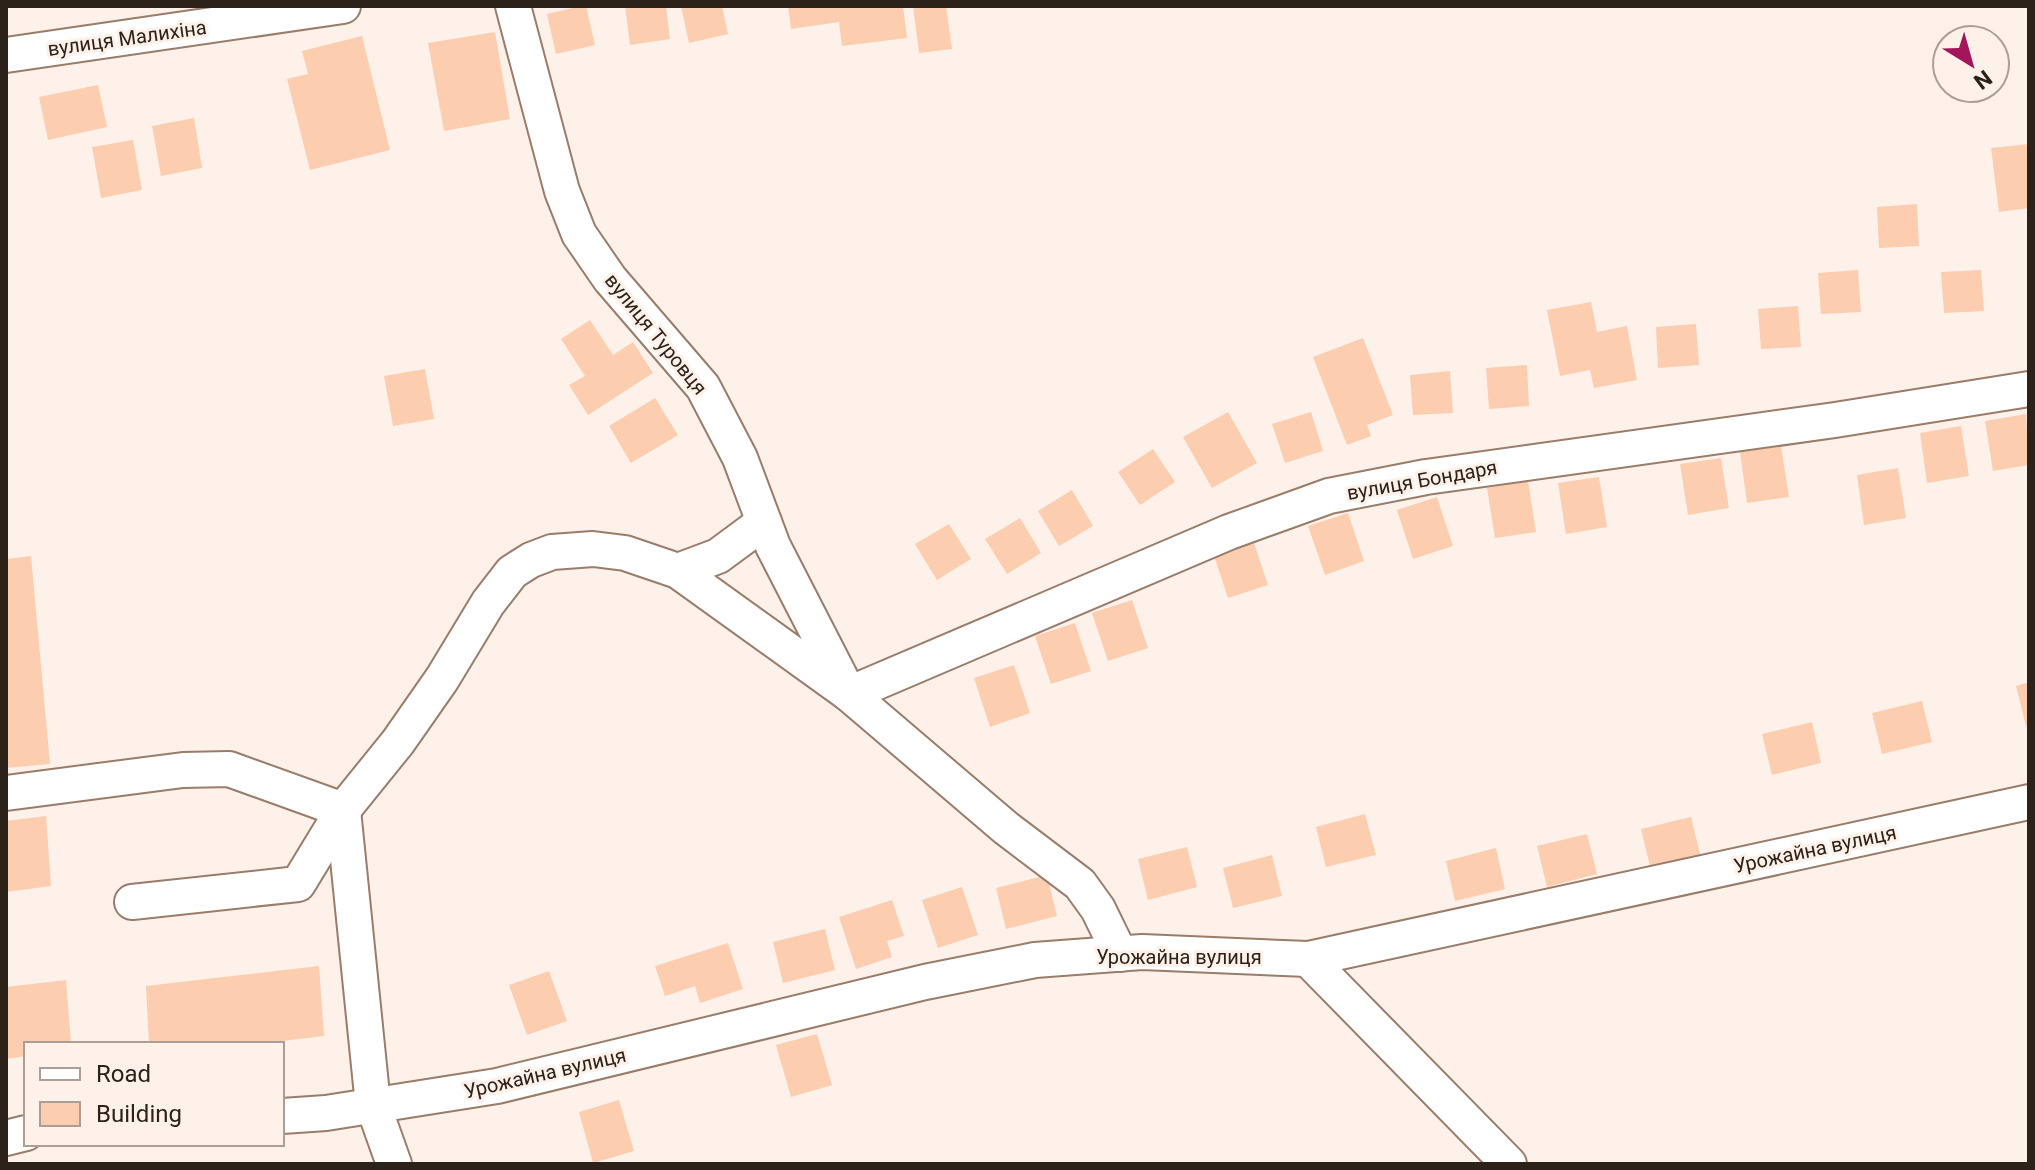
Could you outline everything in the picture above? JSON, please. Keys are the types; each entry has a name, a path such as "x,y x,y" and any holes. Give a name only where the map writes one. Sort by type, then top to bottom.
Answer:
{"street":[{"name":"вулиця Малихіна","path":"6,55 343,6"},
{"name":"вулиця Туровця","path":"513,6 562,191 579,234 610,279 703,387 740,458 773,546 849,694"},
{"name":"вулиця Бондаря","path":"849,694 1229,532 1329,496 1426,477 1835,420 2029,389"},
{"path":"678,571 718,556 764,522"},
{"path":"132,902 298,884 343,810 398,742 442,679 488,603 512,572 552,552 593,549 625,553 678,571 849,694 1006,828 1080,884 1098,909 1120,954"},
{"path":"6,793 183,770 229,769 343,810"},
{"name":"Урожайна вулиця","path":"284,1116 326,1113 497,1086 925,982 1035,960 1142,952 1308,959 2029,802"},
{"path":"343,810 373,1105 394,1164"},
{"path":"1308,959 1509,1164"}],"building":[{"path":"586,6 595,45 556,54 547,14"},
{"path":"625,6 666,6 670,39 630,45"},
{"path":"681,6 722,6 728,34 689,43"},
{"path":"788,6 903,6 907,38 842,46 839,22 791,29"},
{"path":"913,6 946,6 952,49 919,53"},
{"path":"495,32 510,119 444,131 428,43"},
{"path":"362,36 390,150 310,170 287,79 308,74 302,51"},
{"path":"98,85 107,127 48,140 39,97"},
{"path":"194,118 202,168 161,176 152,126"},
{"path":"133,140 142,190 101,198 92,147"},
{"path":"2029,144 2029,208 1999,212 1991,148"},
{"path":"1917,204 1919,246 1879,248 1877,207"},
{"path":"1858,270 1861,312 1821,314 1818,273"},
{"path":"1981,270 1984,311 1944,313 1941,272"},
{"path":"1591,302 1597,332 1627,326 1637,380 1594,388 1590,370 1560,376 1547,310"},
{"path":"1798,306 1801,347 1761,349 1758,309"},
{"path":"590,320 613,355 633,342 653,373 588,415 569,385 585,376 561,339"},
{"path":"1696,324 1699,365 1658,368 1656,327"},
{"path":"1363,338 1393,415 1367,425 1371,436 1347,445 1313,357"},
{"path":"1527,365 1529,406 1489,409 1486,368"},
{"path":"425,369 434,419 393,426 384,376"},
{"path":"1450,371 1453,413 1413,415 1410,375"},
{"path":"655,398 678,435 631,463 609,426"},
{"path":"1228,412 1257,463 1212,488 1183,437"},
{"path":"1311,412 1323,451 1285,463 1272,424"},
{"path":"2026,414 2029,465 1993,471 1985,421"},
{"path":"1961,426 1969,476 1927,483 1920,433"},
{"path":"1781,446 1789,497 1747,503 1740,452"},
{"path":"1153,449 1175,482 1140,505 1118,472"},
{"path":"1721,458 1729,508 1688,515 1680,464"},
{"path":"1898,468 1906,518 1864,525 1857,475"},
{"path":"1599,477 1607,527 1566,534 1558,483"},
{"path":"1528,481 1536,532 1495,538 1487,488"},
{"path":"1072,490 1093,526 1059,546 1038,511"},
{"path":"1437,497 1453,546 1413,559 1397,510"},
{"path":"1348,513 1364,561 1325,575 1308,526"},
{"path":"1020,518 1041,553 1007,574 985,539"},
{"path":"949,524 971,559 937,580 915,544"},
{"path":"1252,537 1268,585 1228,598 1212,550"},
{"path":"31,556 50,764 6,768 6,559"},
{"path":"1132,600 1148,648 1108,661 1092,613"},
{"path":"1075,623 1091,671 1051,684 1035,636"},
{"path":"1014,665 1030,713 990,727 974,678"},
{"path":"2029,682 2029,725 2026,726 2016,686"},
{"path":"1922,701 1932,742 1882,754 1872,713"},
{"path":"1812,722 1821,763 1772,775 1762,734"},
{"path":"1365,814 1376,855 1326,867 1316,827"},
{"path":"46,816 51,886 6,892 6,821"},
{"path":"1691,817 1701,858 1651,870 1641,829"},
{"path":"1587,834 1597,874 1547,887 1537,846"},
{"path":"1187,847 1197,887 1148,900 1138,859"},
{"path":"1496,848 1505,889 1455,901 1446,861"},
{"path":"1272,855 1282,896 1233,908 1223,868"},
{"path":"1047,875 1057,916 1006,929 996,888"},
{"path":"962,887 978,935 938,948 922,900"},
{"path":"892,900 904,936 887,941 892,957 856,969 839,917"},
{"path":"825,929 835,970 783,983 773,942"},
{"path":"728,943 743,989 700,1003 695,986 665,996 655,966"},
{"path":"319,966 324,1036 274,1042 149,1042 146,986"},
{"path":"549,971 567,1021 527,1035 509,985"},
{"path":"66,980 71,1042 24,1042 24,1056 6,1059 6,987"},
{"path":"817,1034 832,1085 791,1097 776,1045"},
{"path":"619,1100 634,1151 593,1163 579,1112"}]}
